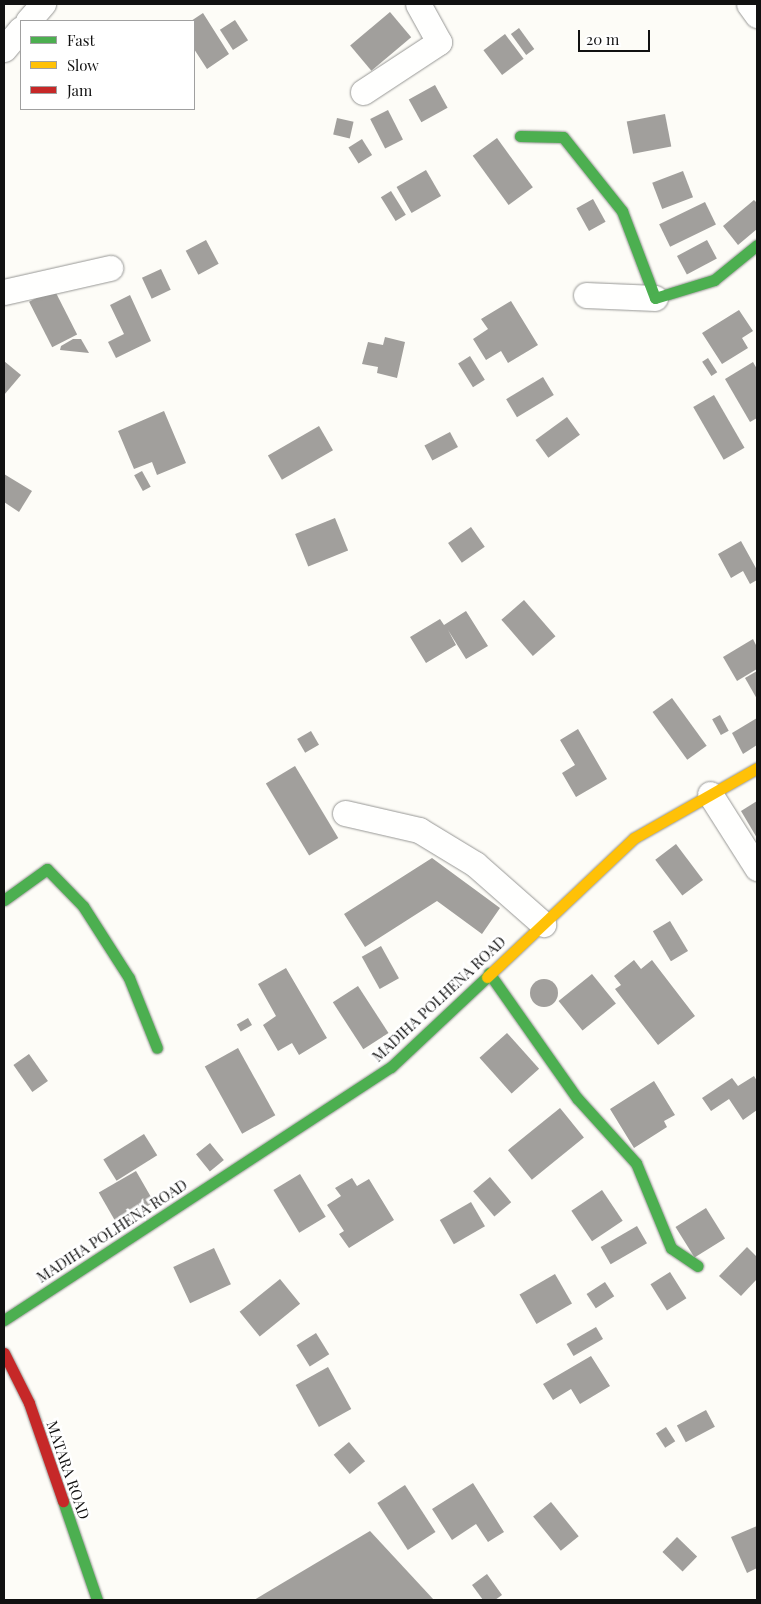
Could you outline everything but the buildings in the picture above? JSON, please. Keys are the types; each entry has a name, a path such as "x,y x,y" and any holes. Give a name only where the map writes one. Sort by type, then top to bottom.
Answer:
{"main road":[{"path":"520,136 564,137 622,211 655,298 714,280 757,245"},
{"name":"MADIHA POLHENA ROAD","path":"4,1320 391,1067 634,838 757,768"},
{"path":"4,900 47,870 83,906 129,978 157,1048"},
{"path":"489,974 577,1098 636,1163 670,1248 698,1266"},
{"name":"MATARA ROAD","path":"4,1353 29,1403 97,1600"}],"street":[{"path":"29,20 43,4"},
{"path":"363,92 439,42 418,4"},
{"path":"749,4 757,15"},
{"path":"4,48 20,30"},
{"path":"4,292 110,268"},
{"path":"586,295 655,298"},
{"path":"710,794 757,868"},
{"path":"345,813 419,830 475,864 543,924"}],"traffic: fast":[{"path":"520,136 563,137 622,211 655,298 714,280 757,245"},
{"path":"4,900 47,869 83,906 129,978 157,1048"},
{"path":"489,973 577,1098 636,1163 671,1248 698,1266"},
{"path":"4,1320 391,1067 487,977"},
{"path":"63,1501 97,1600"}],"traffic: slow":[{"path":"487,977 634,838 757,768"}],"traffic: jam":[{"path":"4,1353 29,1403 63,1501"}]}
